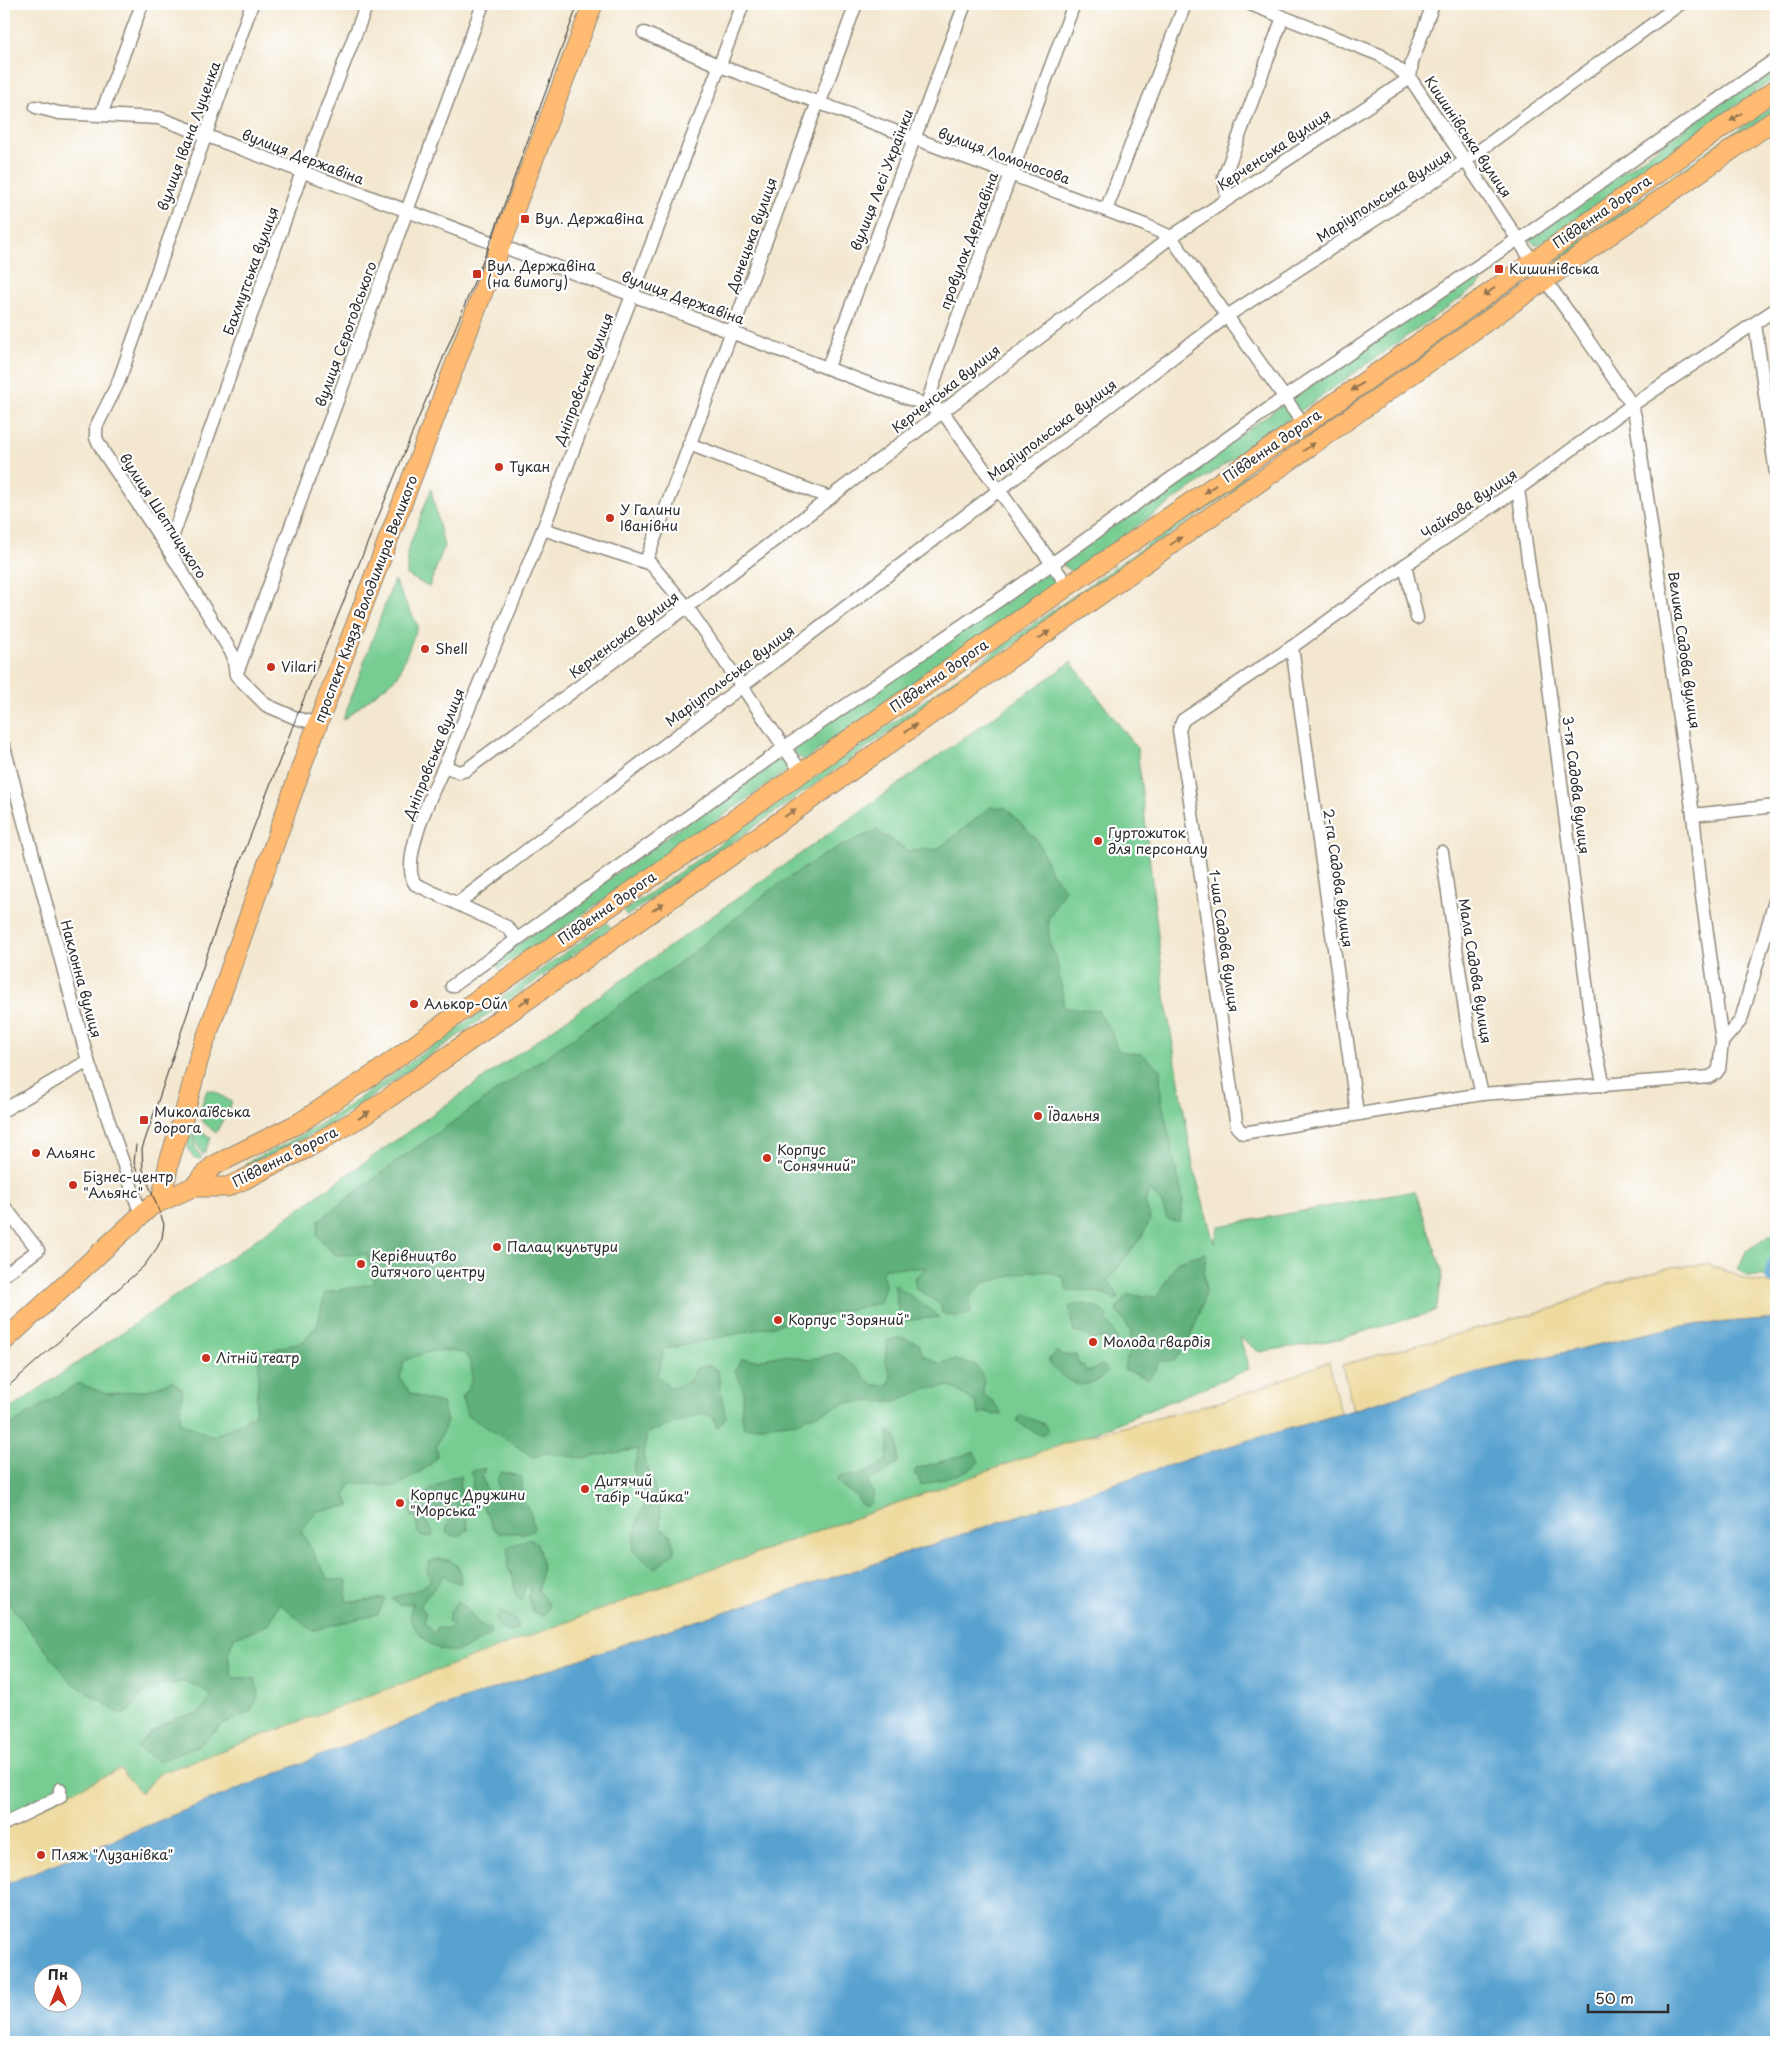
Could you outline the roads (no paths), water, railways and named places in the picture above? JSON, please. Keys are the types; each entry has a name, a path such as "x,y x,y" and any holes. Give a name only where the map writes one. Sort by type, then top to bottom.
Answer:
{"main road":[{"name":"проспект Князя Володимира Великого","path":"161,1201 169,1162 184,1116 199,1058 318,724 593,4"},
{"name":"Південна дорога","path":"193,1187 214,1166 299,1122 376,1073 606,909 1068,586 1304,425 1776,89"},
{"name":"Південна дорога","path":"193,1187 227,1187 309,1147 363,1116 1545,280 1776,119"},
{"path":"606,909 622,933"},
{"path":"4,1341 141,1215 161,1201 193,1187"}],"street":[{"path":"101,115 142,4"},
{"name":"вулиця Івана Луценка","path":"154,279 252,4"},
{"name":"Бахмутська вулиця","path":"168,549 302,172 368,4"},
{"name":"вулиця Сєрогодського","path":"236,675 483,4"},
{"name":"Дніпровська вулиця","path":"458,903 420,887 411,875 412,856 423,815 543,529 743,4"},
{"name":"Донецька вулиця","path":"646,561 810,121 856,4"},
{"name":"вулиця Лесі Українки","path":"828,367 965,4"},
{"name":"провулок Державіна","path":"927,404 1074,4"},
{"path":"1106,210 1185,4"},
{"name":"Кишинівська вулиця","path":"1250,4 1380,55 1410,78 1532,261"},
{"path":"1410,78 1412,62 1434,4"},
{"name":"Маріупольська вулиця","path":"458,903 1227,316 1465,161 1680,4"},
{"path":"1227,199 1224,177 1283,17"},
{"name":"вулиця Ломоносова","path":"644,33 720,66 1106,210 1171,237"},
{"path":"452,986 784,748 1053,563 1285,397 1518,239 1776,59"},
{"name":"Керченська вулиця","path":"444,766 459,772 466,770 687,607 1171,237 1410,78"},
{"name":"вулиця Державіна","path":"36,107 59,113 159,118 406,212 927,404 942,411 1068,586"},
{"path":"1171,237 1304,425"},
{"name":"Велика Садова вулиця","path":"1532,261 1632,405 1638,431 1693,815 1700,889 1722,1042 1720,1063 1716,1074 1710,1077 1604,1086"},
{"name":"вулиця Шептицького","path":"154,279 118,383 99,420 96,433 104,453 168,549 233,655 236,675"},
{"name":"Чайкова вулиця","path":"1180,725 1183,720 1292,647 1405,565 1518,489 1632,405 1755,324 1776,308"},
{"path":"1755,324 1776,474"},
{"path":"689,444 830,498"},
{"name":"3-тя Садова вулиця","path":"1518,489 1532,587 1539,606 1593,1038 1604,1086"},
{"path":"543,529 651,564 687,607 802,773"},
{"path":"1405,565 1417,618"},
{"name":"2-га Садова вулиця","path":"1292,647 1358,1113"},
{"path":"236,675 266,705 296,718 318,724"},
{"name":"1-ша Садова вулиця","path":"1180,725 1179,730 1218,1013 1237,1127 1243,1133 1358,1113"},
{"name":"Наклонна вулиця","path":"4,747 88,1061 141,1215"},
{"path":"1693,815 1776,806"},
{"name":"Мала Садова вулиця","path":"1442,852 1470,1044 1482,1094"},
{"path":"1722,1042 1741,1020 1776,897"},
{"path":"458,903 507,927 517,939"},
{"path":"4,1110 88,1061"},
{"path":"1358,1113 1482,1094 1543,1088 1604,1086"},
{"path":"4,1206 38,1250 4,1275"},
{"path":"4,1824 60,1797 60,1790"}],"water":[{"path":"1776,1318 1776,2042 4,2042 4,1885 444,1706 627,1643 859,1569 1209,1452 1474,1373 1680,1326"}],"waterway":[{"path":"1774,1275 1776,1265"}],"tram line":[{"path":"4,1390 144,1266 162,1238 164,1224 143,1170 142,1149 224,904 296,718 490,243 578,4"},
{"path":"136,1145 134,1162 139,1179"}],"place":[{"name":"Вул. Державіна","path":"525,219"},
{"name":"Кишинівська","path":"1499,269"},
{"name":"Вул. Державіна (на вимогу)","path":"477,274"},
{"name":"Тукан","path":"499,467"},
{"name":"У Галини Іванівни","path":"610,518"},
{"name":"Shell","path":"425,649"},
{"name":"Vilari","path":"271,667"},
{"name":"Гуртожиток для персоналу","path":"1098,841"},
{"name":"Алькор-Ойл","path":"414,1004"},
{"name":"Їдальня","path":"1038,1116"},
{"name":"Миколаївська дорога","path":"144,1120"},
{"name":"Альянс","path":"36,1153"},
{"name":"Корпус \"Сонячний\"","path":"767,1158"},
{"name":"Бізнес-центр \"Альянс\"","path":"73,1185"},
{"name":"Палац культури","path":"497,1247"},
{"name":"Керівництво дитячого центру","path":"361,1264"},
{"name":"Корпус \"Зоряний\"","path":"778,1320"},
{"name":"Молода гвардія","path":"1093,1342"},
{"name":"Літній театр","path":"206,1358"},
{"name":"Дитячий табір \"Чайка\"","path":"585,1489"},
{"name":"Корпус Дружини \"Морська\"","path":"400,1503"},
{"name":"Пляж \"Лузанівка\"","path":"41,1855"}]}
